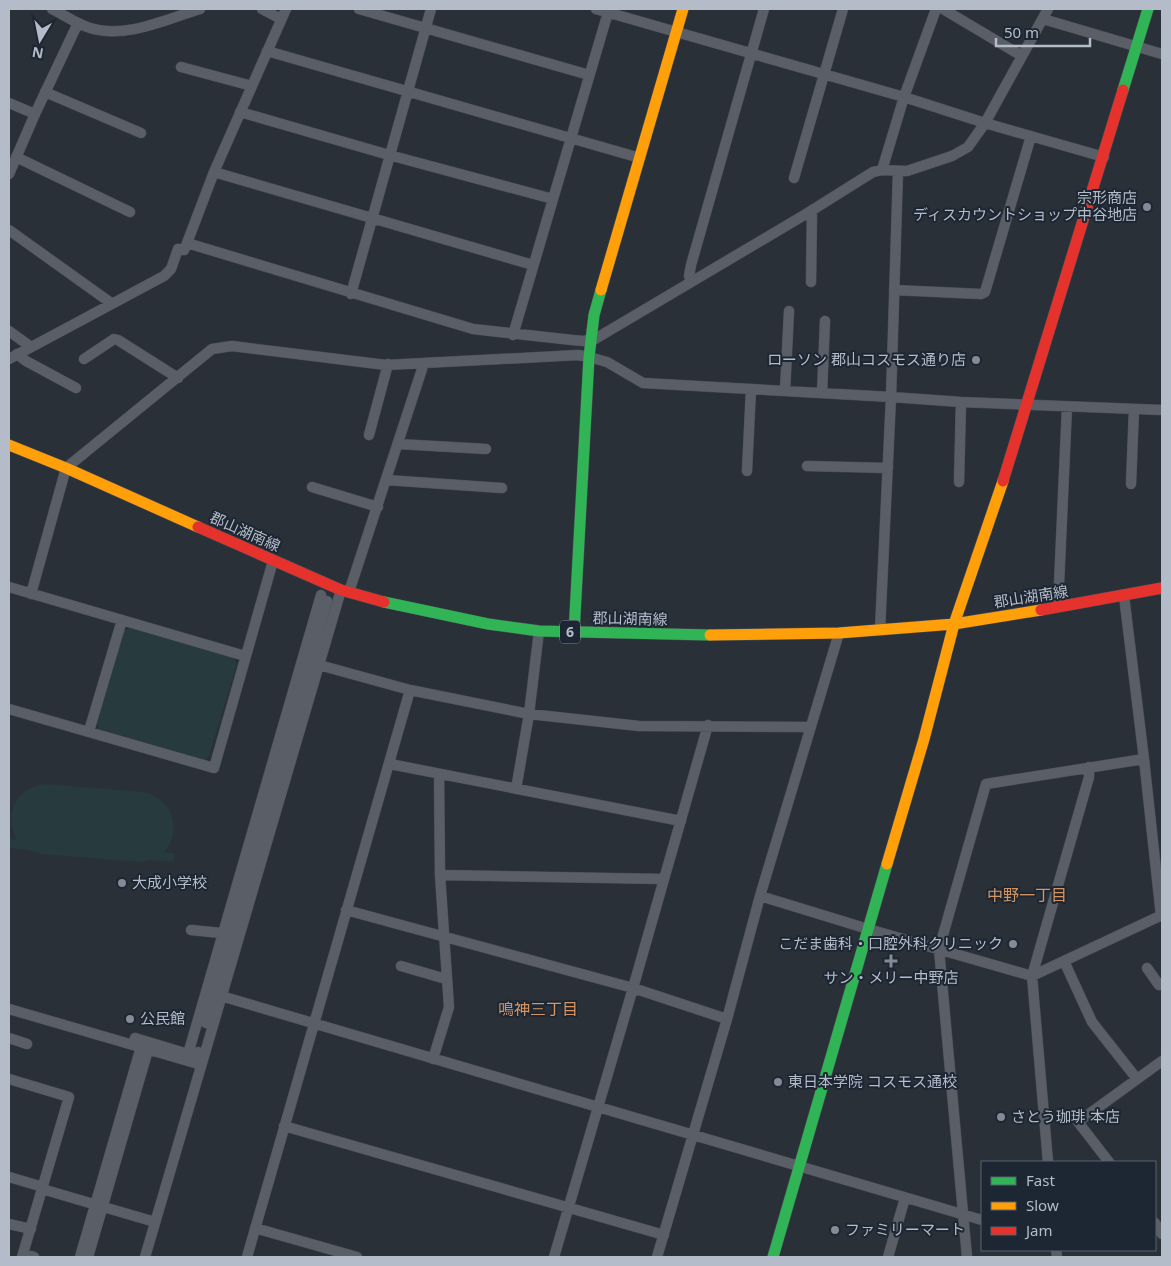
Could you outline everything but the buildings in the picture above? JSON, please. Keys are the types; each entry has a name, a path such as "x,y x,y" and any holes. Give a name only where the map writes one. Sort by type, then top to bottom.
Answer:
{"street":[{"path":"52,9 78,23 96,29 123,31 200,9"},
{"path":"262,9 281,19"},
{"path":"13,356 164,276 171,269 178,249 184,250 214,172 286,9"},
{"path":"359,9 589,75"},
{"path":"351,294 431,9"},
{"path":"596,9 608,10 676,32 904,97 1104,157"},
{"path":"574,633 590,339 594,316 683,9"},
{"path":"691,281 689,276 691,265 764,9"},
{"path":"794,178 843,9"},
{"path":"882,170 904,97 936,9"},
{"path":"943,9 1022,56"},
{"path":"187,243 351,294 473,329 513,335 578,340 595,339 873,172 882,170 906,171 952,156 968,146 985,122 1048,9"},
{"path":"773,1257 924,739 954,624 1104,157 1148,9"},
{"path":"513,335 608,10"},
{"path":"1043,19 1162,54"},
{"path":"9,174 78,23"},
{"path":"267,51 640,158"},
{"path":"181,67 252,86"},
{"path":"45,92 141,133"},
{"path":"9,103 35,114"},
{"path":"240,112 389,155 553,199"},
{"path":"894,290 981,294 985,292 1031,136"},
{"path":"16,157 130,212"},
{"path":"880,630 891,397 898,171"},
{"path":"214,172 533,265"},
{"path":"811,282 812,210"},
{"path":"9,230 111,303"},
{"path":"785,391 789,311"},
{"path":"822,393 825,321"},
{"path":"9,331 31,346"},
{"path":"84,358 114,339 178,378"},
{"path":"31,594 66,468 212,349 232,346 388,364 578,355 589,356 607,362 643,383 961,402 1162,410"},
{"path":"13,356 76,388"},
{"path":"145,1257 319,665 345,591 378,507 424,363"},
{"path":"369,435 388,364"},
{"path":"747,470 751,389"},
{"path":"959,482 961,402"},
{"path":"1058,608 1067,407"},
{"path":"1131,484 1134,409"},
{"path":"398,444 486,449"},
{"name":"郡山湖南線","path":"9,445 66,468 273,561 345,591 396,605 488,624 540,631 711,635 839,633 954,624 1058,608 1162,588"},
{"path":"807,466 888,468"},
{"path":"386,480 502,488"},
{"path":"312,487 378,507"},
{"path":"9,709 214,768 273,561"},
{"path":"9,587 245,656"},
{"path":"760,896 1032,976 1162,915 1124,596"},
{"path":"9,1002 188,1054 324,598 195,1063 9,1009"},
{"path":"89,731 122,620"},
{"path":"516,789 529,714 540,631"},
{"path":"657,1257 728,1019 760,896 839,633"},
{"path":"319,665 410,690 529,714 639,726 811,727"},
{"path":"247,1257 410,690"},
{"path":"554,1257 708,725"},
{"path":"967,1257 939,949 986,784 1144,759"},
{"path":"390,764 680,821"},
{"path":"1048,1161 1032,976 1089,777 1089,768"},
{"path":"433,1059 449,1008 440,875 439,774"},
{"path":"440,875 664,879"},
{"path":"346,910 633,988 728,1019"},
{"path":"191,930 221,933"},
{"path":"1064,961 1092,1022 1137,1079"},
{"path":"401,966 446,979"},
{"path":"1147,968 1159,985 1162,983"},
{"path":"221,996 981,1220"},
{"path":"9,1038 27,1044"},
{"path":"88,1257 99,1206 145,1048"},
{"path":"1108,1161 1078,1122 1162,1061"},
{"path":"9,1079 69,1097 31,1229 29,1257"},
{"path":"284,1126 664,1235"},
{"path":"9,1177 155,1222"},
{"path":"888,1257 905,1198"},
{"path":"80,1257 99,1206"},
{"path":"9,1224 31,1229"},
{"path":"255,1228 357,1257"}],"green space":[{"path":"129,628 233,658 237,663 209,756 205,760 100,729 97,724 124,631"},
{"path":"44,784 144,792 154,796 162,801 172,816 173,834 164,852 174,853 174,862 150,860 141,862 41,854 29,850 9,848 9,839 17,840 11,821 14,804 26,791"}],"traffic: fast":[{"path":"1123,90 1148,9"},
{"path":"574,633 589,357 594,315 601,290"},
{"path":"384,602 488,624 539,631 710,635"},
{"path":"773,1257 887,864"}],"traffic: slow":[{"path":"601,290 683,9"},
{"path":"9,445 66,468 198,527"},
{"path":"887,864 924,739 954,624 1003,481"},
{"path":"710,635 839,633 954,624 1041,610"}],"traffic: jam":[{"path":"1003,481 1123,90"},
{"path":"198,527 341,590 384,602"},
{"path":"1041,610 1162,588"}],"place":[{"name":"宗形商店 ディスカウントショップ中谷地店","path":"1147,207"},
{"name":"ローソン 郡山コスモス通り店","path":"976,360"},
{"name":"大成小学校","path":"122,883"},
{"name":"こだま歯科・口腔外科クリニック","path":"1013,944"},
{"name":"サン・メリー中野店","path":"891,961"},
{"name":"公民館","path":"130,1019"},
{"name":"東日本学院 コスモス通校","path":"778,1082"},
{"name":"さとう珈琲 本店","path":"1001,1117"},
{"name":"ファミリーマート","path":"835,1230"}],"district":[{"name":"中野一丁目","path":"1027,895"},
{"name":"鳴神三丁目","path":"538,1009"}]}
